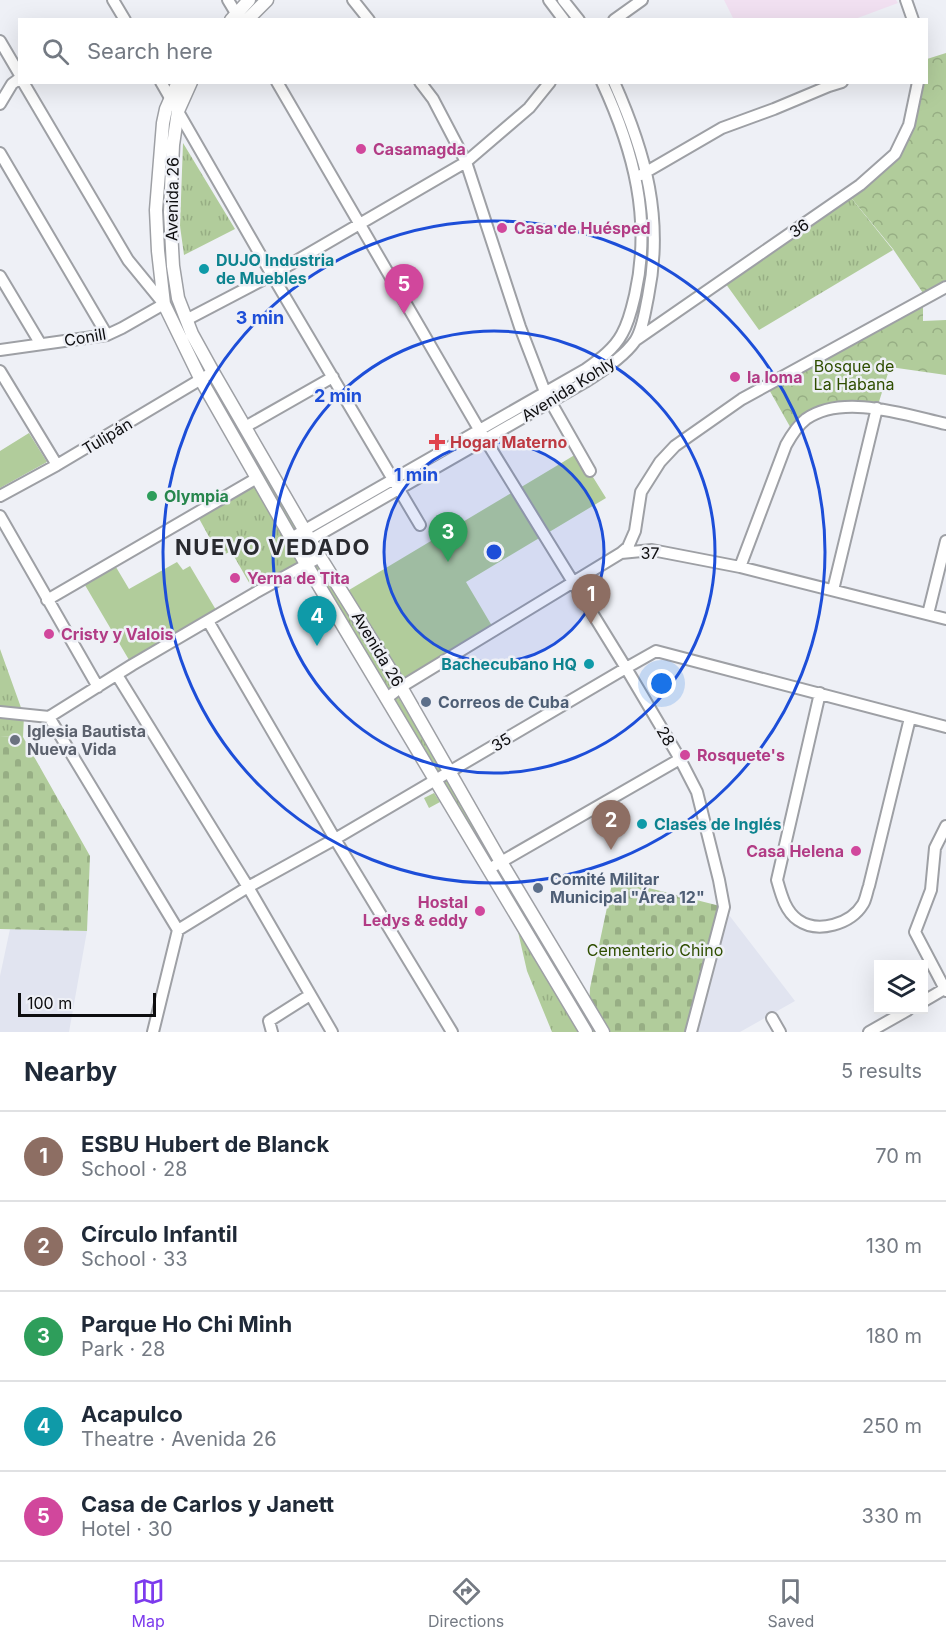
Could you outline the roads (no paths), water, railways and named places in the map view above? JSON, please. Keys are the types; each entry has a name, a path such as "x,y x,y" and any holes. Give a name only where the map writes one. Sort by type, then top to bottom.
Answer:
{"main road":[{"path":"238,18 249,0"},
{"path":"238,18 267,0"},
{"name":"Avenida 26","path":"177,84 166,109 163,123 156,210 164,304 201,380 293,543 586,1032"},
{"name":"Avenida 26","path":"190,84 178,111 171,178 170,235 178,298 186,320 213,372 320,557 400,687 603,1032"},
{"path":"164,304 170,304 186,320"}],"street":[{"path":"113,0 124,18"},
{"path":"228,0 238,18"},
{"path":"354,0 368,18"},
{"path":"549,0 562,18"},
{"path":"563,0 577,18"},
{"path":"617,18 642,0"},
{"path":"906,0 913,18"},
{"path":"0,41 18,73"},
{"path":"0,104 12,84 18,79"},
{"path":"24,84 128,260 164,304"},
{"path":"162,84 420,525"},
{"name":"28","path":"278,84 482,435 626,668 697,792 724,907 691,1032"},
{"path":"422,84 433,99 466,162 520,327 548,397 590,471"},
{"path":"186,320 272,275 466,162 529,108 548,84"},
{"name":"Avenida Kohly","path":"293,543 548,397 598,374 636,340 652,279 655,246 651,199 639,143 603,84"},
{"name":"Avenida Kohly","path":"548,397 608,353 621,336 627,323 637,283 642,244 642,217 628,146 616,102 614,84"},
{"path":"635,178 722,128 837,84"},
{"name":"36","path":"636,340 860,185 895,154 909,125 918,84"},
{"path":"0,153 107,335"},
{"path":"642,244 655,246"},
{"path":"0,276 40,344"},
{"path":"621,554 628,547 635,531 641,492 660,462 675,446 742,399 946,287"},
{"name":"Conill","path":"0,350 107,335 164,304"},
{"path":"627,323 660,323"},
{"path":"0,371 57,465"},
{"name":"Tulipán","path":"0,496 57,465 213,372"},
{"path":"245,427 333,376"},
{"path":"740,567 777,464 794,432 807,419 825,411 847,407 877,408 946,424"},
{"path":"833,590 877,408"},
{"path":"47,600 257,478"},
{"path":"0,516 98,687"},
{"path":"928,614 946,541"},
{"name":"37","path":"387,698 400,687 621,554 652,550 740,567 946,619"},
{"path":"0,712 49,717 208,621 320,557"},
{"path":"208,621 452,1032"},
{"name":"35","path":"178,930 248,887 656,651 946,727"},
{"path":"117,675 248,887 332,1032"},
{"path":"820,693 777,880 783,901 796,920 811,927 830,927 848,919 862,904 869,886 910,718"},
{"path":"49,717 178,930 153,1032"},
{"path":"488,869 680,759"},
{"path":"928,999 946,989 915,932 931,890 935,848 946,826"},
{"path":"272,1032 269,1021 310,995"},
{"path":"869,1032 901,1014"},
{"path":"772,1018 780,1032"}],"place":[{"name":"Casamagda","path":"361,149"},
{"name":"Casa de Huésped","path":"502,228"},
{"name":"DUJO Industria de Muebles","path":"204,269"},
{"name":"Casa de Carlos y Janett","path":"404,314"},
{"name":"la loma","path":"735,377"},
{"name":"Hogar Materno","path":"437,442"},
{"name":"Olympia","path":"152,496"},
{"name":"Parque Ho Chi Minh","path":"448,562"},
{"name":"Yerna de Tita","path":"235,578"},
{"name":"ESBU Hubert de Blanck","path":"591,624"},
{"name":"Cristy y Valois","path":"49,634"},
{"name":"Acapulco","path":"317,646"},
{"name":"Bachecubano HQ","path":"589,664"},
{"name":"Correos de Cuba","path":"426,702"},
{"name":"Iglesia Bautista Nueva Vida","path":"15,740"},
{"name":"Rosquete's","path":"685,755"},
{"name":"Clases de Inglés","path":"642,824"},
{"name":"Círculo Infantil","path":"611,850"},
{"name":"Casa Helena","path":"856,851"},
{"name":"Comité Militar Municipal \"Área 12\"","path":"538,888"},
{"name":"Hostal Ledys & eddy","path":"480,911"}],"district":[{"name":"NUEVO VEDADO","path":"273,547"}],"park label":[{"name":"Bosque de La Habana","path":"854,375"},
{"name":"Cementerio Chino","path":"655,950"}]}
